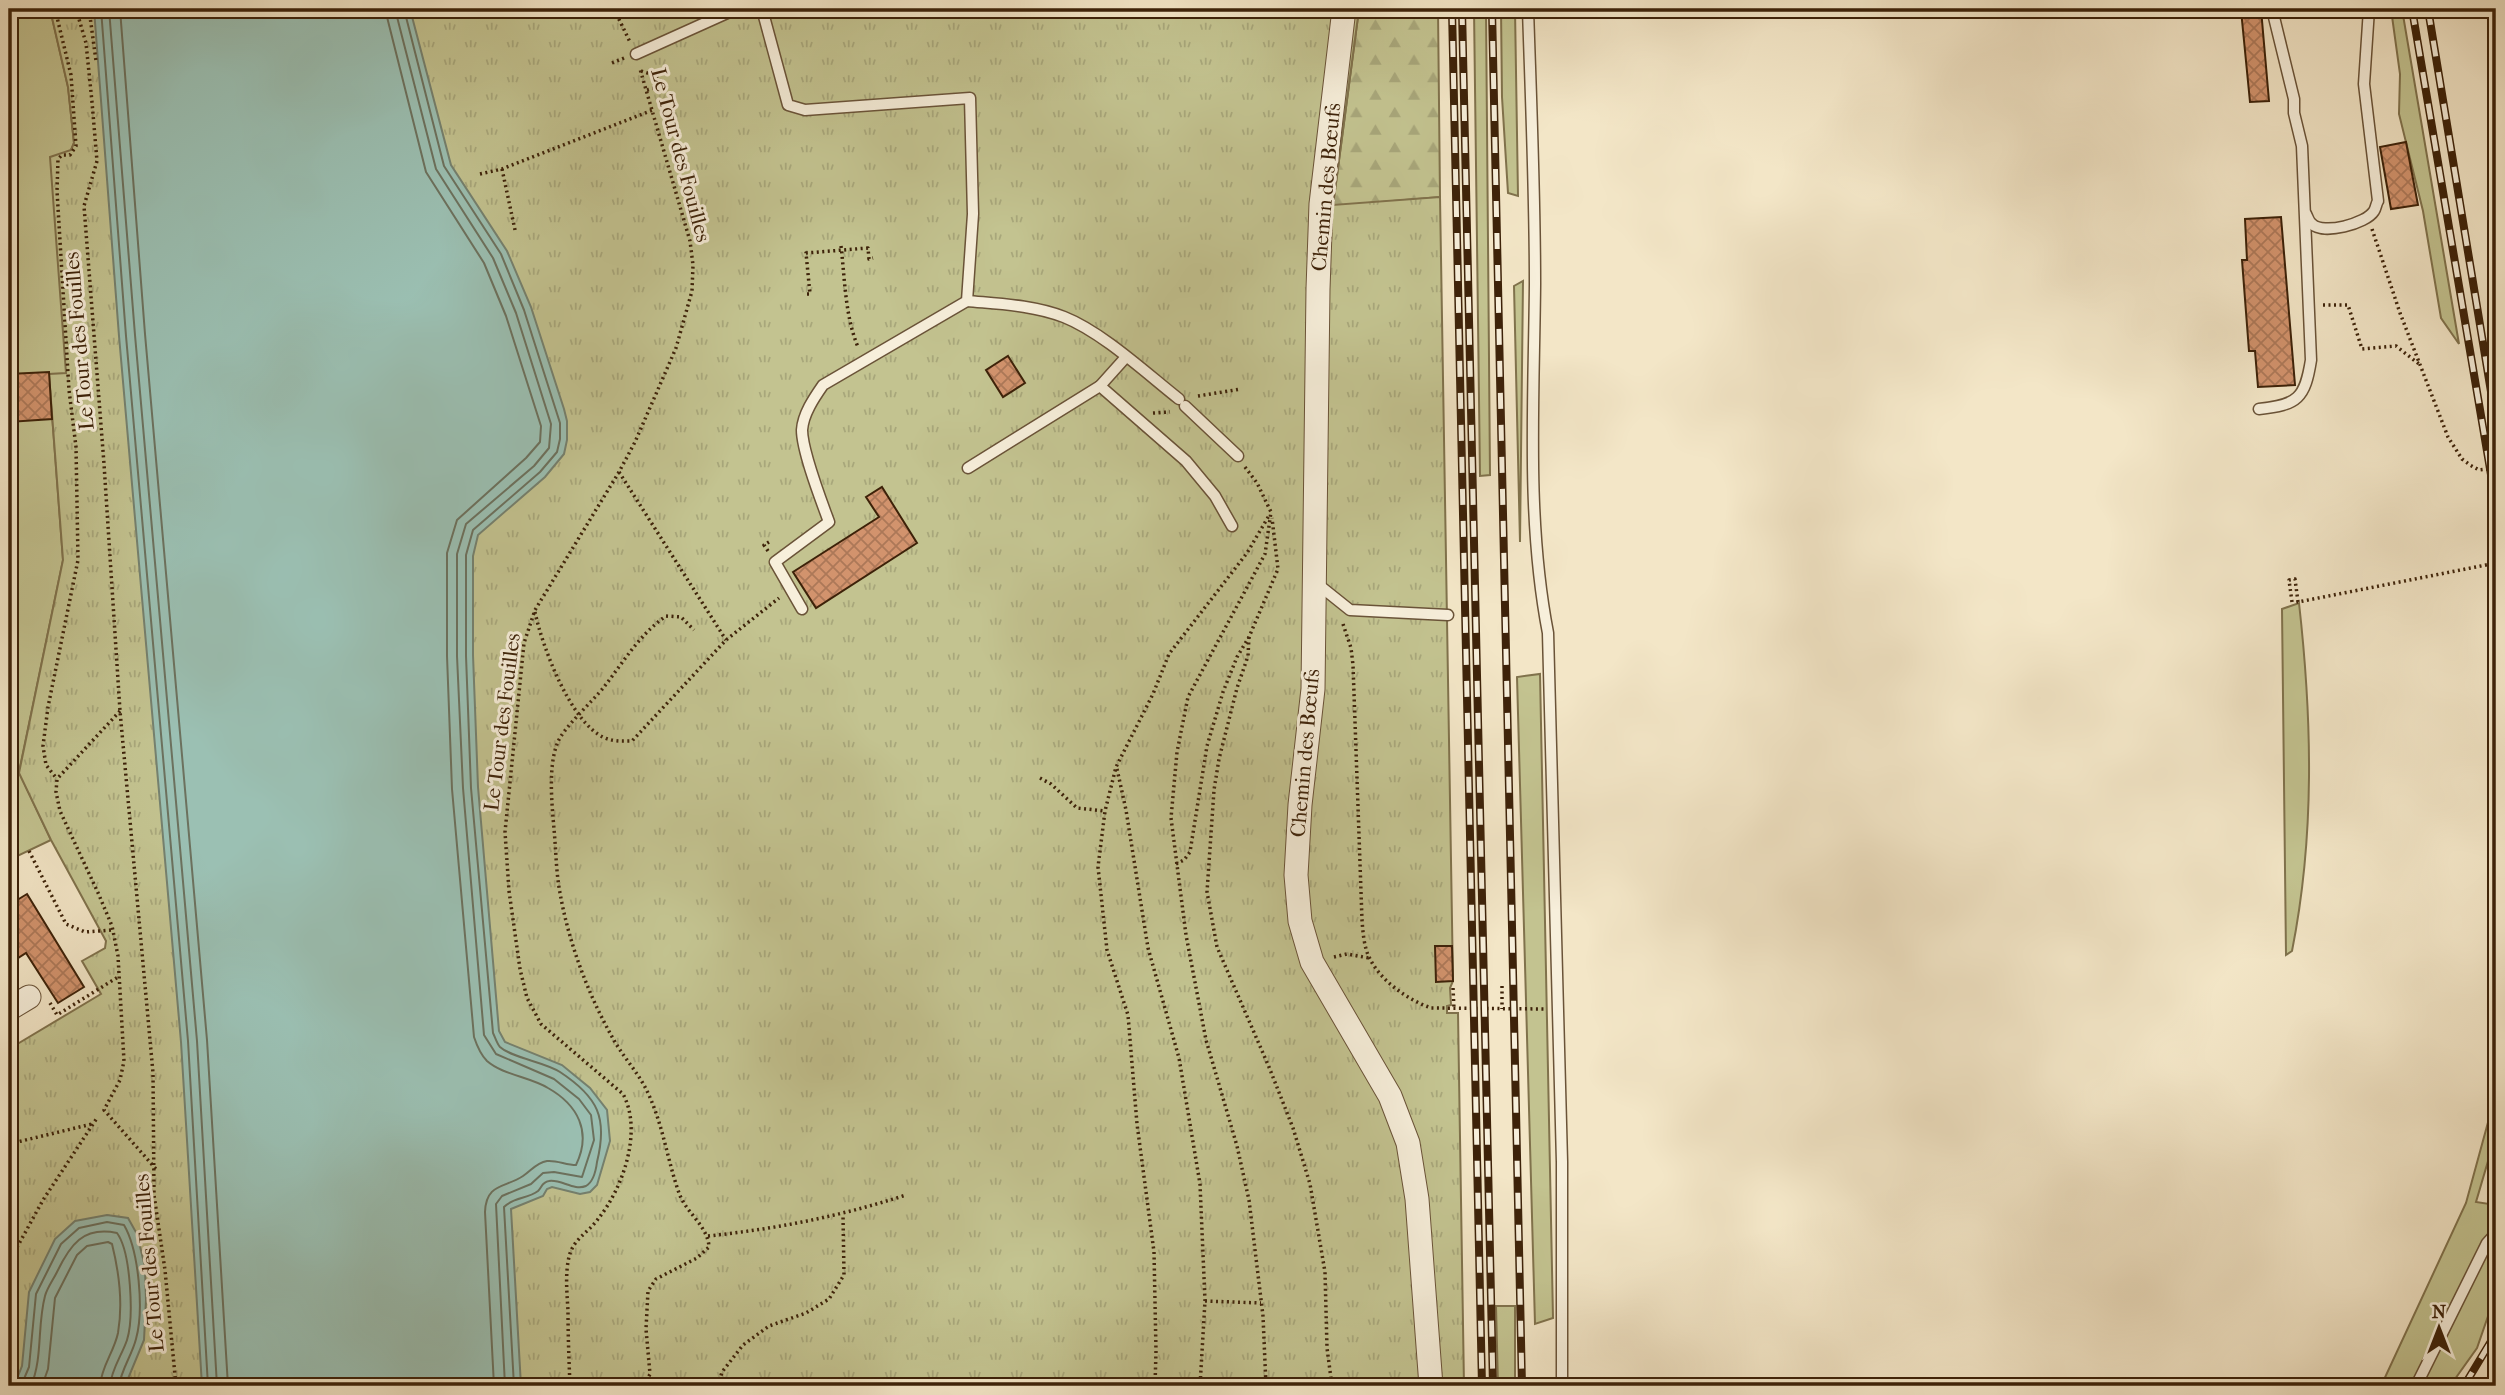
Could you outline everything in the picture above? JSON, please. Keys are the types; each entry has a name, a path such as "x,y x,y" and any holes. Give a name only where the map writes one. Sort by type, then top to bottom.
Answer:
{"street":[{"name":"Chemin des Bœufs","path":"1344,9 1321,204 1312,702 1300,805 1296,875 1300,921 1312,962 1384,1085 1408,1143 1417,1199 1431,1386"},
{"path":"9,1009 29,997"}],"lane":[{"path":"636,54 736,9"},
{"path":"762,9 788,105 805,110 970,98 973,214 967,301"},
{"path":"1528,9 1535,223 1533,440 1539,589 1548,634 1562,1175 1562,1386"},
{"path":"2259,409 2284,406 2297,398 2307,384 2311,360 2302,146 2294,113 2294,99 2272,9"},
{"path":"2306,215 2312,225 2323,229 2353,224 2374,212 2378,201 2365,110 2369,9"},
{"path":"802,609 775,562 828,522 802,430 811,401 823,385 967,301 1024,306 1065,317 1126,357 1185,405 1237,456"},
{"path":"968,468 1100,386 1126,357"},
{"path":"1100,386 1186,461 1215,496 1232,526"},
{"path":"1313,589 1350,610 1448,615"},
{"path":"2416,1386 2487,1243 2496,1233"}],"path":[{"path":"55,9 71,75 76,129 76,146 70,155 62,155 58,159 57,191 69,390 76,447 78,526 78,561 48,707 43,746 46,765 57,779"},
{"name":"Le Tour des Fouilles","path":"76,9 86,43 97,161 84,205 120,710 153,1073 156,1169 154,1195 165,1270 176,1386"},
{"path":"89,9 96,61"},
{"name":"Le Tour des Fouilles","path":"570,1386 566,1277 569,1256 576,1240 597,1221 619,1184 632,1129 630,1107 622,1094 541,1024 527,998 520,970 509,891 505,832 524,643 535,610 635,442 677,348 692,291 693,265 690,241 636,54 614,9"},
{"path":"641,71 654,75 667,84 647,90"},
{"path":"480,174 502,169 653,110"},
{"path":"502,169 515,230"},
{"path":"2366,218 2375,234 2400,313 2448,436 2462,459 2479,470 2496,468"},
{"path":"841,248 852,334 864,362"},
{"path":"807,294 810,294 806,253 841,248 868,248 869,258 873,258"},
{"path":"2308,306 2348,305 2362,349 2369,351 2396,346 2421,365"},
{"path":"1134,416 1241,389"},
{"path":"1176,864 1184,860 1190,852 1207,746 1223,692 1278,569 1271,512 1257,483 1237,456"},
{"path":"619,472 726,640"},
{"path":"1155,1386 1154,1252 1137,1124 1129,1015 1107,950 1098,867 1105,811 1116,767 1153,694 1169,654 1247,553 1271,512"},
{"path":"1266,1386 1261,1303 1249,1200 1237,1146 1206,1040 1176,864 1171,818 1177,752 1188,697 1265,554 1271,512"},
{"path":"2292,603 2288,580 2295,579 2298,603 2496,563"},
{"path":"1313,589 1338,616 1351,648 1362,920 1369,958 1392,985 1416,1002 1436,1009 1531,1009"},
{"path":"535,610 540,638 549,661 580,716 603,738 617,742 632,741 726,640 784,594"},
{"path":"644,1386 650,1374 646,1329 648,1291 656,1279 697,1258 709,1247 708,1236 691,1216 680,1195 660,1120 646,1089 615,1043 571,942 560,891 552,777 556,745 565,730 580,716 648,629 666,615 681,617 694,630"},
{"path":"1249,636 1248,656 1219,759 1214,790 1207,892 1217,947 1293,1128 1310,1184 1325,1272 1327,1348 1332,1386"},
{"path":"120,710 57,779 56,792 60,811 99,895 112,930 117,956 124,1061 120,1080 104,1110 156,1169"},
{"path":"1116,767 1126,810 1148,948 1179,1058 1200,1184 1205,1301 1200,1386"},
{"path":"1040,778 1051,784 1077,808 1105,811"},
{"path":"29,851 66,924 85,932 112,930"},
{"path":"1312,962 1347,954 1369,958"},
{"path":"29,997 42,990 57,1015 118,977"},
{"path":"1502,986 1502,1009"},
{"path":"1453,988 1454,1009"},
{"path":"9,1262 43,1200 97,1118"},
{"path":"9,1144 94,1123"},
{"path":"708,1236 759,1231 843,1215 906,1195"},
{"path":"718,1386 722,1372 743,1345 769,1326 806,1313 829,1299 844,1275 843,1215"},
{"path":"1205,1301 1261,1303"}],"green space":[{"path":"9,9 50,9 68,87 74,143 71,150 66,374 49,375 63,560 19,772 51,840 9,860"},
{"path":"50,9 1359,9 1333,205 1440,197 1453,981 1450,988 1451,1005 1447,1006 1447,1013 1458,1013 1464,1386 9,1386 9,1049 101,994 82,961 105,948 106,941 51,840 19,773 63,560 49,374 66,373 50,157 71,150 74,143 68,87"},
{"path":"1359,9 1438,9 1440,197 1333,206"},
{"path":"1474,9 1486,9 1490,475 1480,476"},
{"path":"1501,9 1515,9 1518,196 1508,193 1502,97"},
{"path":"2391,9 2402,9 2459,344 2441,318 2423,211 2399,114 2400,74"},
{"path":"1523,281 1520,542 1514,286"},
{"path":"2299,603 2309,734 2308,820 2305,864 2292,951 2286,955 2282,609"},
{"path":"1540,674 1553,1318 1535,1324 1517,677"},
{"path":"2496,1093 2496,1134 2476,1202 2496,1205 2496,1293 2477,1348 2450,1386 2381,1386 2466,1203"},
{"path":"1496,1306 1515,1306 1515,1386 1498,1386"}],"water":[{"path":"94,9 410,9 451,165 507,251 531,307 564,409 567,440 564,454 545,477 478,535 473,556 473,655 478,787 499,1031 505,1042 562,1065 590,1088 607,1110 610,1141 597,1185 590,1192 580,1194 552,1187 547,1189 543,1196 511,1209 521,1386 202,1386 181,1042 119,336"},
{"path":"107,1215 128,1218 137,1234 145,1267 144,1340 125,1386 14,1386 22,1366 29,1292 55,1239 75,1221"}],"building":[{"path":"2261,9 2269,101 2250,102 2241,10"},
{"path":"2406,142 2418,205 2391,209 2380,147"},
{"path":"2281,217 2295,385 2258,387 2255,351 2249,351 2242,260 2247,260 2245,219"},
{"path":"1008,356 1025,383 1003,397 986,370"},
{"path":"49,372 52,419 9,422 9,374"},
{"path":"882,487 917,543 816,608 793,572 879,517 866,497"},
{"path":"27,894 84,987 58,1003 26,953 9,964 9,905"},
{"path":"1435,946 1452,946 1453,981 1436,982"}],"railway":[{"path":"1452,9 1482,1386"},
{"path":"1462,9 1493,1386"},
{"path":"1492,9 1522,1386"},
{"path":"2412,9 2496,504"},
{"path":"2428,9 2496,422"},
{"path":"2464,1386 2496,1333"}]}
